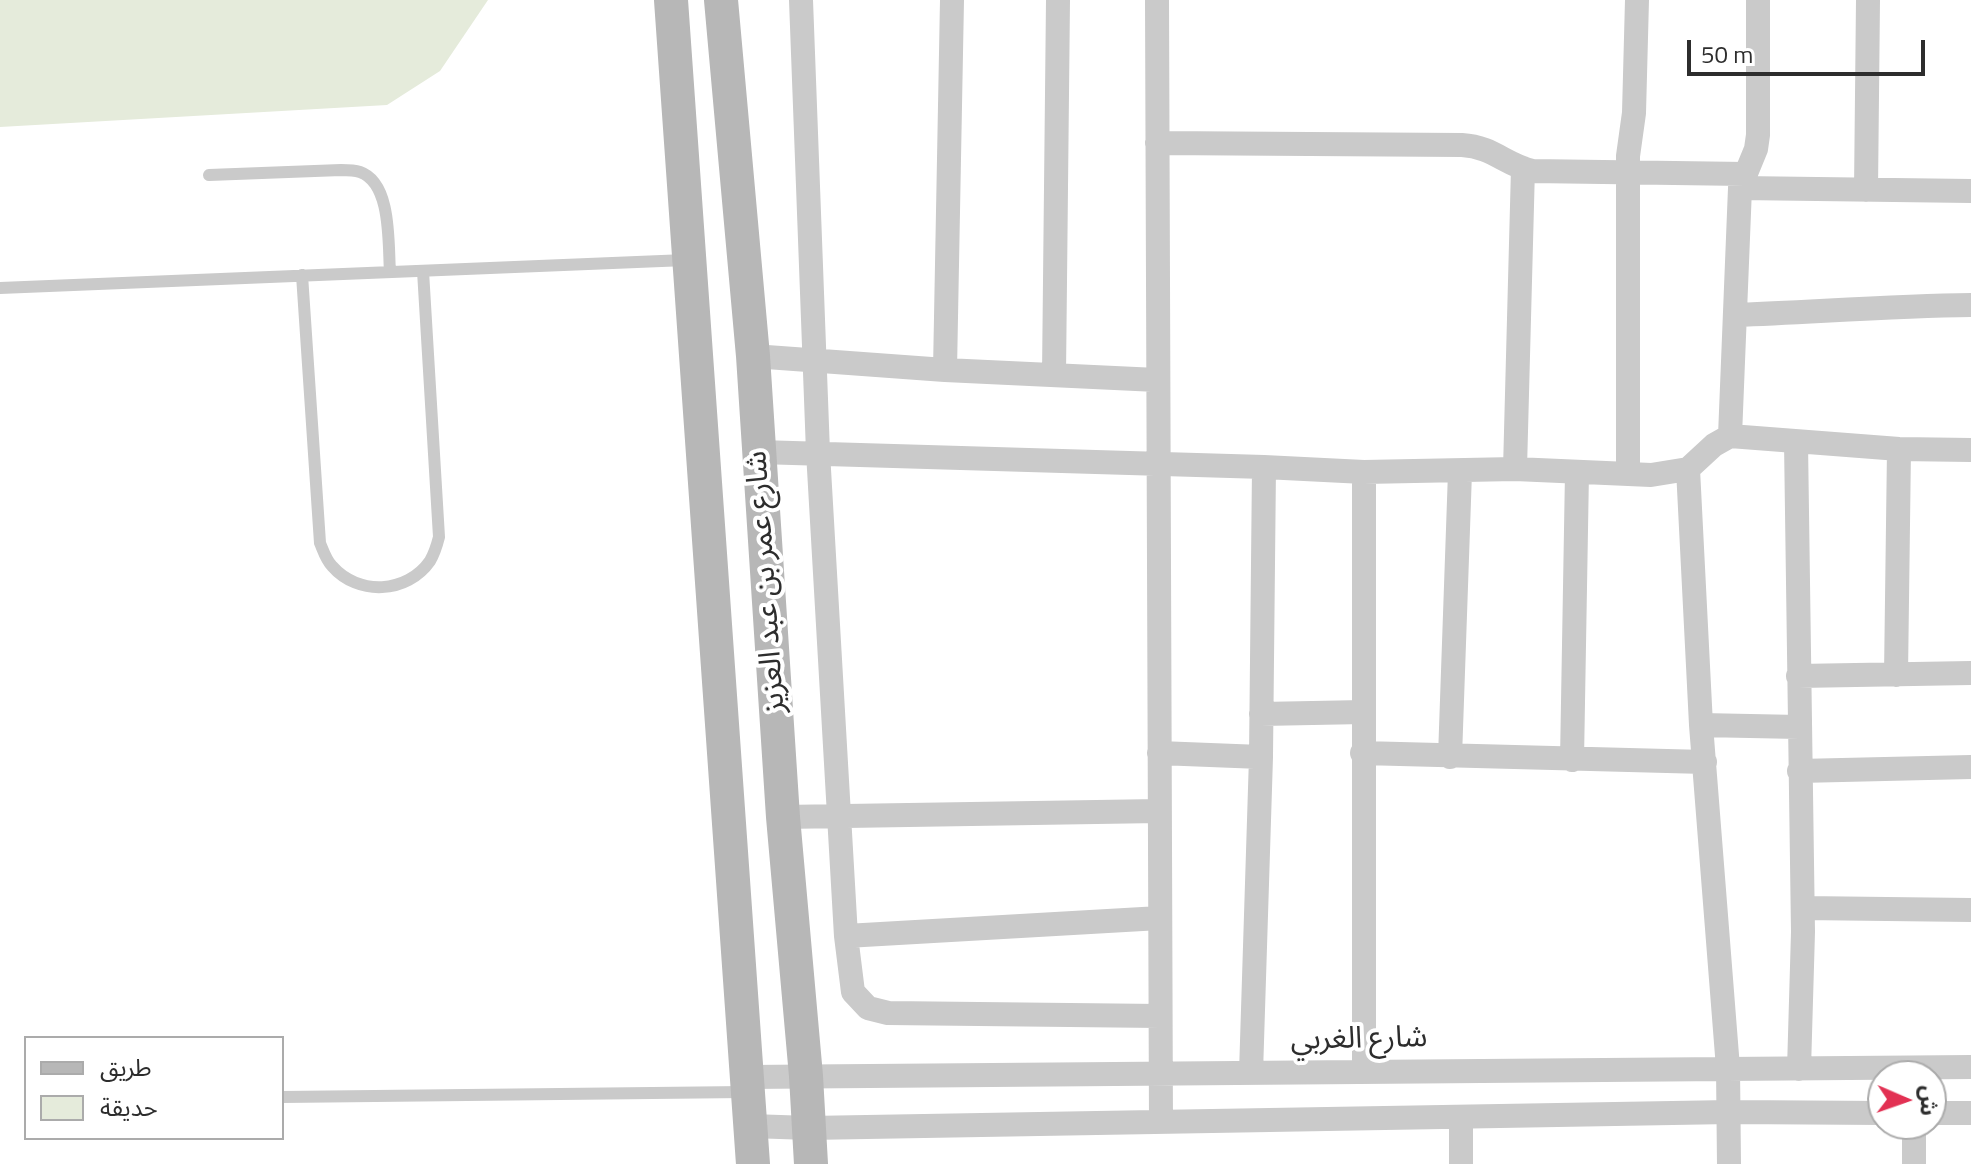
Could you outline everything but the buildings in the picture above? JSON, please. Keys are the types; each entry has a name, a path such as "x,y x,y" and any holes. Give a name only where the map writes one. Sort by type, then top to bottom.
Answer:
{"main road":[{"name":"شارع عمر بن عبد العزيز","path":"671,0 753,1164"},
{"name":"شارع عمر بن عبد العزيز","path":"721,0 753,356 783,817 811,1164"}],"street":[{"path":"801,0 818,452 848,972 853,992 868,1008 888,1013 1160,1016"},
{"path":"945,370 952,0"},
{"path":"1054,375 1058,0"},
{"path":"1157,0 1161,1121"},
{"path":"1628,473 1629,142 1634,113 1637,0"},
{"path":"1730,436 1742,181 1756,149 1758,135 1758,0"},
{"path":"1866,190 1868,0"},
{"path":"1157,143 1476,146 1523,168 1542,171 1629,173 1866,190 1971,191"},
{"path":"1515,469 1523,168"},
{"path":"1736,315 1863,311 1888,306 1971,305"},
{"path":"753,356 945,370 1157,380"},
{"path":"759,452 1364,472 1515,469 1672,474 1688,469 1714,445 1730,436 1899,449 1971,450"},
{"path":"1796,442 1803,908 1799,1069"},
{"path":"1896,675 1899,449"},
{"path":"1251,1073 1261,757 1264,467"},
{"path":"1688,469 1701,725 1728,1068 1729,1164"},
{"path":"1364,472 1364,1072"},
{"path":"1450,757 1460,472"},
{"path":"1572,760 1577,472"},
{"path":"1798,676 1971,673"},
{"path":"1261,714 1364,712"},
{"path":"1701,725 1799,727"},
{"path":"1159,753 1261,757"},
{"path":"1362,753 1705,762"},
{"path":"1799,771 1971,767"},
{"path":"783,817 1159,811"},
{"path":"1803,908 1971,910"},
{"path":"846,936 1160,918"},
{"name":"شارع الغربي","path":"748,1084 806,1076 1971,1067"},
{"path":"751,1126 809,1128 1730,1112 1867,1113"},
{"path":"1947,1113 1971,1113"},
{"path":"1461,1118 1461,1164"},
{"path":"1914,1140 1914,1164"}],"lane":[{"path":"209,175 341,170 362,172 379,186 385,207 390,272"},
{"path":"0,288 690,260"},
{"path":"302,275 320,543 330,564 348,580 370,588 394,586 415,576 431,559 439,537 423,271"},
{"path":"284,1097 748,1084"}],"green space":[{"path":"0,0 488,0 440,71 387,105 0,127"}]}
